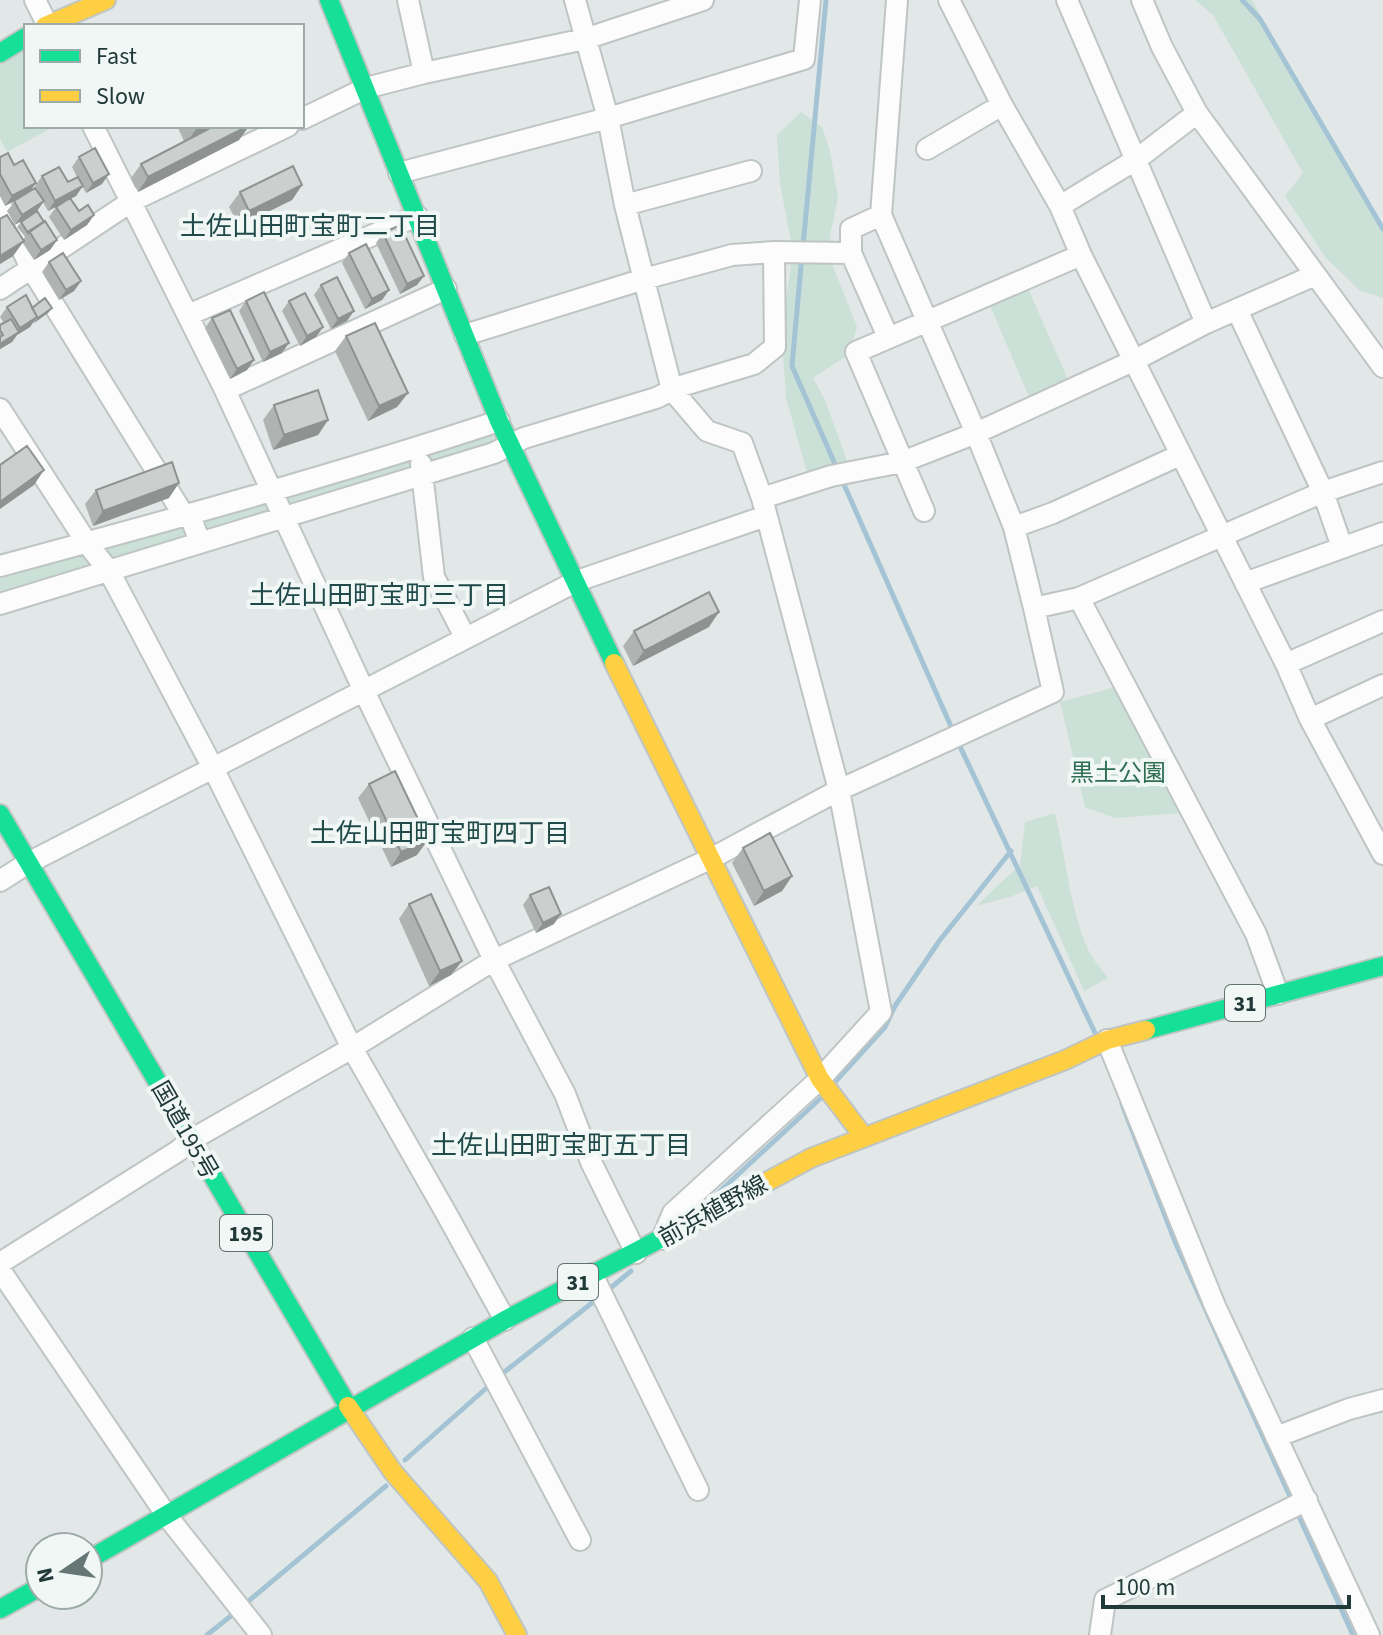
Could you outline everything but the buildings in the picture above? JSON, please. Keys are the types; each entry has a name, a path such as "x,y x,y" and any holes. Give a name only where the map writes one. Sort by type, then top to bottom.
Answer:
{"main road":[{"path":"51,24 106,0"},
{"path":"329,0 510,446 577,581 593,622 826,1087 864,1137"},
{"path":"0,53 24,38"},
{"name":"国道195号","path":"0,814 350,1410 393,1472 488,1581 517,1635"},
{"name":"前浜植野線","path":"104,1551 505,1320 599,1287 636,1253 811,1158 1098,1044 1383,966"},
{"path":"0,1609 24,1596"}],"street":[{"path":"35,0 45,24"},
{"path":"408,0 424,73"},
{"path":"575,0 608,118 625,205 672,390 707,431 742,443 764,507 839,790 881,1012 826,1087 673,1213 662,1239"},
{"path":"304,118 366,88 585,39 672,4 703,0"},
{"path":"399,173 608,118 804,59 810,0"},
{"path":"0,1263 191,1140 352,1048 494,960 712,858 839,790 1053,692 1014,527 881,215 897,0"},
{"path":"949,0 1002,105 1060,206 1081,255 1286,664 1310,719 1383,854"},
{"path":"1067,0 1206,323"},
{"path":"1142,0 1162,47 1197,113 1383,367"},
{"path":"927,149 1002,105"},
{"path":"1060,206 1137,159 1197,113"},
{"path":"94,128 225,390 364,691 494,960 565,1094 591,1162 636,1253"},
{"path":"0,289 132,201 284,128"},
{"path":"625,205 751,171"},
{"path":"0,204 31,268 183,514 192,521 200,542"},
{"path":"881,215 851,229 851,253 888,337"},
{"path":"188,315 417,216"},
{"path":"0,604 510,446 524,438 754,364 775,347 774,252"},
{"path":"465,335 732,255 851,253"},
{"path":"924,511 856,352 1081,255"},
{"path":"0,881 28,863 577,581 764,507 831,476 902,462 976,433 1133,361 1206,323 1315,275"},
{"path":"225,390 446,289"},
{"path":"1237,310 1323,492 1342,547"},
{"path":"0,409 87,543 109,571 213,768 352,1048 505,1320"},
{"path":"0,566 273,491 499,421"},
{"path":"418,448 434,577 465,637"},
{"path":"1014,527 1053,513 1180,455"},
{"path":"1034,608 1079,598 1323,492 1383,472"},
{"path":"1245,583 1383,533"},
{"path":"1079,598 1256,934 1278,994"},
{"path":"1286,664 1383,621"},
{"path":"1310,719 1383,685"},
{"path":"1098,1044 1369,1635"},
{"path":"0,1270 167,1516 261,1635"},
{"path":"599,1287 698,1490"},
{"path":"473,1338 580,1540"},
{"path":"1276,1437 1349,1409 1383,1400"},
{"path":"1100,1635 1105,1600 1307,1500"}],"green space":[{"path":"1195,0 1252,0 1312,111 1383,229 1383,298 1359,290 1326,258 1285,196 1303,173 1213,15"},
{"path":"24,48 24,128 51,128 7,152 0,139 0,62"},
{"path":"801,112 822,127 830,151 838,198 829,256 857,327 848,355 813,378 825,400 847,461 807,472 786,398 783,353 785,306 793,253 780,183 777,135"},
{"path":"1027,286 1069,382 1030,399 989,303"},
{"path":"492,432 495,446 0,594 0,578"},
{"name":"黒土公園","path":"1119,686 1182,813 1115,818 1085,807 1060,702"},
{"path":"1055,813 1081,931 1091,955 1108,978 1084,991 1037,886 976,906 1020,865 1025,822"}],"waterway":[{"path":"803,246 826,0"},
{"path":"1242,0 1260,19 1383,229"},
{"path":"802,255 792,366 838,471"},
{"path":"842,480 953,731"},
{"path":"957,740 1096,1035"},
{"path":"835,1082 885,1027 895,1006 940,940 1011,851"},
{"path":"719,1192 823,1096"},
{"path":"1122,1104 1176,1244 1293,1503"},
{"path":"608,1290 631,1271"},
{"path":"498,1377 597,1299"},
{"path":"405,1460 491,1384"},
{"path":"245,1604 386,1486"},
{"path":"1297,1512 1353,1635"},
{"path":"207,1635 237,1611"}],"traffic: fast":[{"path":"329,0 499,421 614,663"},
{"path":"0,53 24,38"},
{"path":"0,814 348,1406"},
{"path":"1146,1030 1383,966"},
{"path":"104,1551 505,1320 700,1218"},
{"path":"0,1609 24,1596"}],"traffic: slow":[{"path":"50,24 106,0"},
{"path":"614,663 820,1079 864,1137"},
{"path":"700,1218 811,1158 1065,1060 1107,1040 1146,1030"},
{"path":"348,1406 393,1472 488,1581 517,1635"}],"district":[{"name":"土佐山田町宝町二丁目","path":"310,226"},
{"name":"土佐山田町宝町三丁目","path":"379,595"},
{"name":"土佐山田町宝町四丁目","path":"440,833"},
{"name":"土佐山田町宝町五丁目","path":"561,1145"}]}
